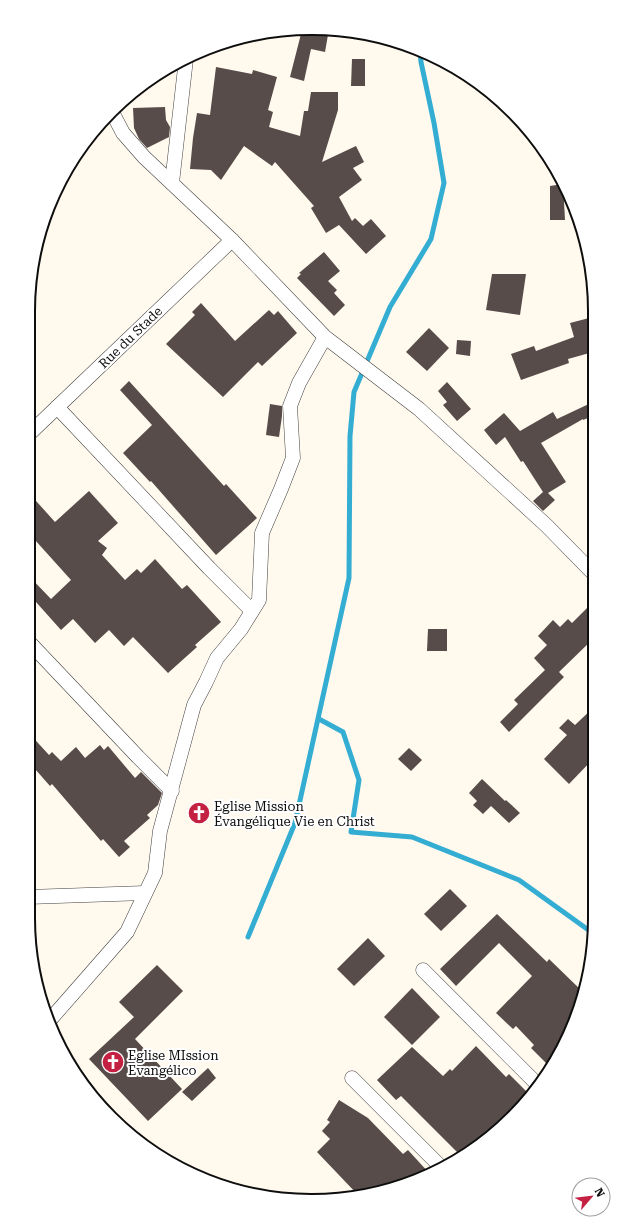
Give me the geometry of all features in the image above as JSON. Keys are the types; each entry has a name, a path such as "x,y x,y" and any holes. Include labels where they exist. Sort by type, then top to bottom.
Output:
{"street":[{"path":"172,183 185,66"},
{"path":"115,117 123,133 144,157 232,240 326,336 419,409 547,526 588,568"},
{"name":"Rue du Stade","path":"35,428 232,240"},
{"path":"53,1016 127,932 154,873 160,831 194,705 217,658 240,629 259,600 262,533 293,458 290,406 299,383 326,336"},
{"path":"57,407 209,568 252,611"},
{"path":"35,648 172,791"},
{"path":"35,897 145,893"},
{"path":"423,970 534,1081"},
{"path":"352,1078 437,1163"}],"building":[{"path":"301,36 328,36 325,52 311,49 304,81 290,77"},
{"path":"352,59 365,59 365,86 351,86"},
{"path":"216,67 252,74 253,70 277,77 268,110 273,112 269,127 300,136 304,111 308,111 311,92 338,92 338,110 322,162 356,146 364,162 353,168 362,180 339,197 352,221 355,218 363,226 371,219 386,236 366,254 339,225 326,233 311,208 314,206 275,162 272,166 244,146 221,180 211,170 190,169 197,113 210,115"},
{"path":"165,107 166,120 170,127 169,137 147,148 139,139 134,128 133,108"},
{"path":"557,185 564,199 565,220 550,220 550,186"},
{"path":"324,252 340,271 328,281 337,290 334,293 345,305 334,316 297,278 301,274 299,273"},
{"path":"492,274 526,274 520,315 486,310"},
{"path":"201,303 235,341 269,310 274,315 278,311 297,333 262,366 258,362 223,397 166,344 195,315 192,312"},
{"path":"588,318 588,353 568,359 569,363 521,380 511,354 534,346 536,351 574,337 570,323"},
{"path":"429,328 449,348 427,371 406,352"},
{"path":"457,340 471,341 470,356 456,354"},
{"path":"129,381 224,486 226,484 257,518 216,555 151,481 150,482 123,453 152,425 120,390"},
{"path":"447,382 471,409 457,421 443,405 447,402 438,391"},
{"path":"270,404 282,406 279,437 266,435"},
{"path":"588,404 588,418 583,419 541,443 566,482 548,493 555,500 543,511 533,501 543,492 523,461 521,462 505,437 496,445 484,430 504,413 520,431 553,412 557,419"},
{"path":"89,491 118,523 98,541 107,548 102,555 125,580 137,569 141,573 155,559 182,589 187,585 221,622 195,645 197,647 168,673 133,637 124,646 109,630 95,643 73,619 61,630 36,602 35,603 35,582 51,599 71,580 35,540 35,500 55,522"},
{"path":"587,608 588,609 588,644 559,672 564,677 509,732 500,722 518,704 514,700 545,670 534,658 547,645 538,636 553,620 560,627 568,619 572,623"},
{"path":"428,629 447,629 447,651 427,651"},
{"path":"588,713 588,764 569,784 544,759 567,735 559,728 568,719 575,725"},
{"path":"35,740 49,755 52,752 61,761 76,747 85,758 100,745 104,750 108,746 135,778 141,772 162,793 158,805 147,815 150,818 124,841 130,847 119,857 103,839 101,841 52,784 50,786 35,769"},
{"path":"409,748 422,760 411,771 398,759"},
{"path":"482,779 520,813 509,823 491,806 483,814 473,805 477,801 469,793"},
{"path":"450,889 467,906 441,931 424,914"},
{"path":"497,914 547,962 549,959 579,988 567,1023 546,1063 531,1048 534,1045 516,1026 513,1029 496,1013 532,976 499,943 456,986 440,969"},
{"path":"368,938 385,956 354,986 337,969"},
{"path":"157,965 183,991 135,1039 182,1089 148,1121 89,1059 134,1017 119,1002"},
{"path":"412,988 440,1017 412,1045 384,1017"},
{"path":"476,1046 506,1077 509,1074 526,1091 494,1125 480,1137 457,1152 401,1096 396,1100 377,1080 412,1047 443,1076 450,1069 452,1071"},
{"path":"208,1068 216,1078 192,1101 182,1092"},
{"path":"339,1100 368,1118 403,1154 408,1150 425,1169 383,1185 354,1191 317,1152 330,1139 322,1131 330,1122 327,1120"}],"waterway":[{"path":"248,937 295,823 349,578 350,436 354,392 390,307 431,239 444,183 421,58"},
{"path":"319,719 343,732 359,780 351,832 412,837 519,880 587,929"}],"place":[{"name":"Eglise Mission Évangélique Vie en Christ","path":"199,813"},
{"name":"Eglise MIssion Evangélico","path":"113,1062"}]}
